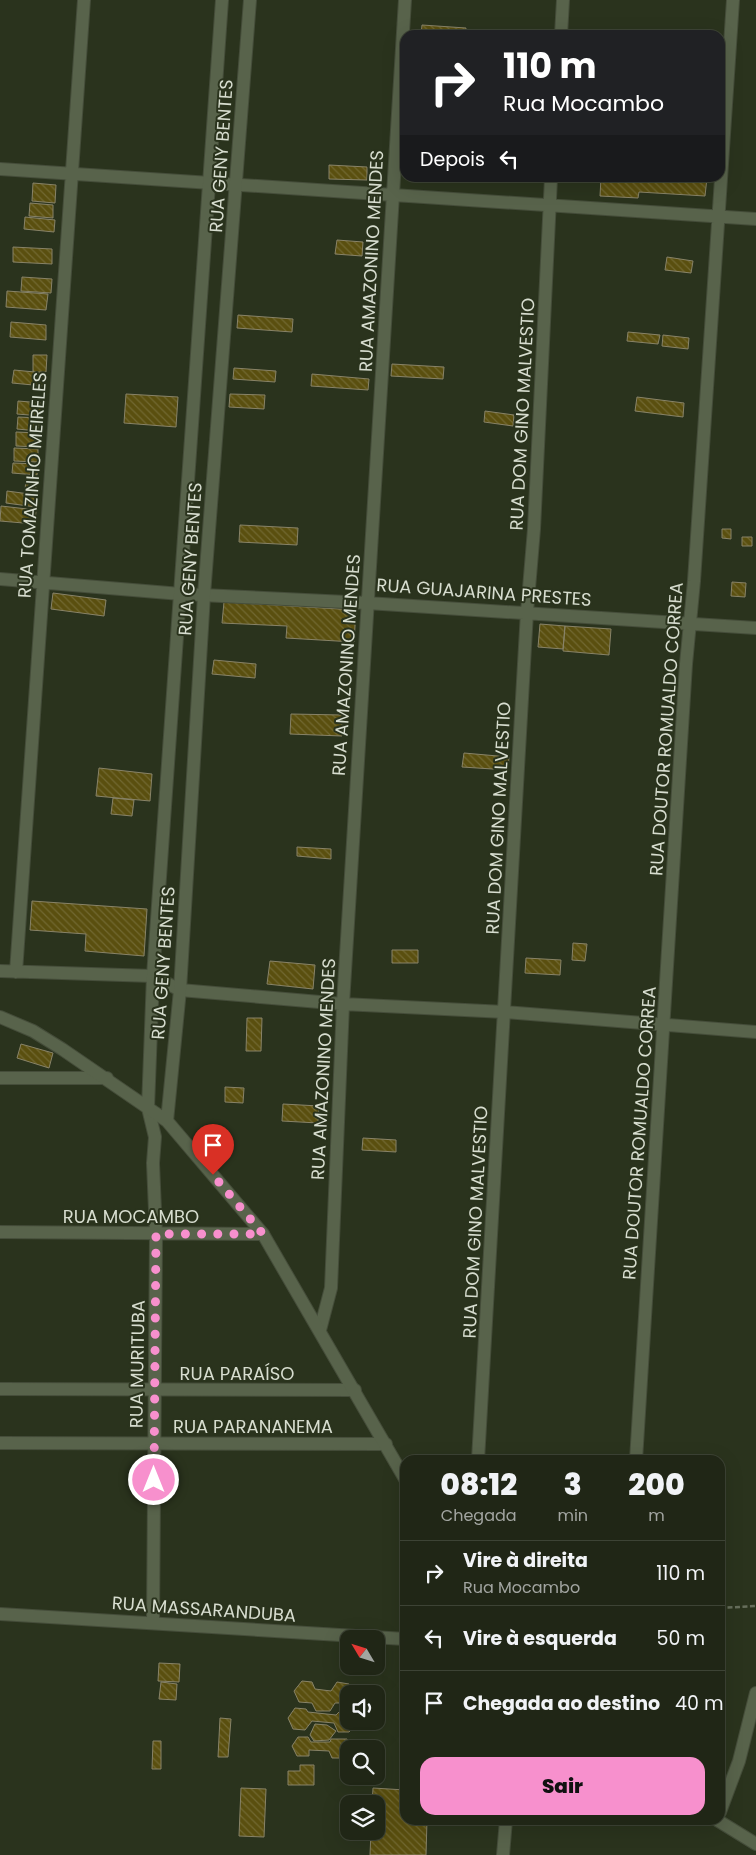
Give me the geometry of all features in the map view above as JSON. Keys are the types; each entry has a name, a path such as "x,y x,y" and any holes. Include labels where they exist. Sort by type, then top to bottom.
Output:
{"street":[{"name":"RUA TOMAZINHO MEIRELES","path":"16,972 70,175 84,0"},
{"name":"RUA GENY BENTES","path":"148,1108 153,976 222,0"},
{"name":"RUA GENY BENTES","path":"167,1121 180,990 204,595 250,0"},
{"name":"RUA AMAZONINO MENDES","path":"403,30 405,0"},
{"path":"561,30 563,0"},
{"name":"RUA DOUTOR ROMUALDO CORREA","path":"725,115 733,0"},
{"name":"RUA AMAZONINO MENDES","path":"320,1330 331,1288 343,1004 400,75"},
{"path":"0,169 756,219"},
{"name":"RUA DOM GINO MALVESTIO","path":"478,1455 527,612 534,529 551,182"},
{"name":"RUA DOUTOR ROMUALDO CORREA","path":"636,1455 663,1024 720,182"},
{"name":"RUA GUAJARINA PRESTES","path":"0,579 181,594 367,602 756,628"},
{"path":"0,971 153,976 180,990 343,1004 505,1012 756,1032"},
{"path":"0,1017 33,1031 107,1078 167,1121 263,1234 400,1470"},
{"path":"0,1078 107,1078"},
{"name":"RUA MURITUBA","path":"148,1108 155,1137 153,1163 156,1234 153,1623"},
{"path":"155,1137 167,1121"},
{"name":"RUA MOCAMBO","path":"0,1232 263,1234"},
{"name":"RUA PARAÍSO","path":"0,1389 355,1390"},
{"name":"RUA PARANANEMA","path":"0,1442 386,1444"},
{"name":"RUA MASSARANDUBA","path":"0,1614 400,1639"},
{"path":"725,1799 739,1761 756,1693"},
{"path":"503,1855 506,1825"},
{"path":"725,1825 756,1844"}],"path":[{"path":"725,1608 756,1606"}],"building":[{"path":"422,25 466,28 466,30 422,30"},
{"path":"329,165 367,167 367,180 329,179"},
{"path":"601,182 707,182 705,196 639,192 638,198 600,196"},
{"path":"33,183 56,185 55,203 32,201"},
{"path":"30,203 53,205 53,218 29,216"},
{"path":"25,217 55,220 54,232 24,229"},
{"path":"337,240 363,242 362,256 335,254"},
{"path":"13,247 52,249 52,264 13,262"},
{"path":"667,257 693,261 691,273 665,270"},
{"path":"22,277 52,279 51,293 21,291"},
{"path":"7,291 48,294 46,310 6,307"},
{"path":"238,315 293,319 292,332 237,328"},
{"path":"11,322 46,325 46,340 10,337"},
{"path":"628,332 660,335 658,344 627,341"},
{"path":"663,335 689,338 688,349 662,346"},
{"path":"33,355 47,355 46,372 33,372"},
{"path":"392,364 444,367 443,379 391,376"},
{"path":"234,368 276,371 275,382 233,379"},
{"path":"14,370 45,373 44,386 12,383"},
{"path":"312,374 369,379 368,390 311,386"},
{"path":"126,394 178,397 176,427 124,423"},
{"path":"230,394 265,395 264,409 229,407"},
{"path":"637,397 684,403 683,417 635,411"},
{"path":"18,401 42,403 41,416 17,414"},
{"path":"485,411 514,415 513,426 484,422"},
{"path":"18,417 40,418 38,431 17,429"},
{"path":"16,432 39,433 38,447 16,446"},
{"path":"14,448 38,449 38,462 14,461"},
{"path":"13,463 38,464 37,475 12,473"},
{"path":"26,476 37,478 35,493 25,492"},
{"path":"7,491 37,495 36,507 6,503"},
{"path":"1,506 36,510 35,524 0,521"},
{"path":"240,525 298,528 297,545 239,542"},
{"path":"722,529 731,529 731,539 722,538"},
{"path":"742,537 752,537 752,546 742,546"},
{"path":"732,582 746,583 745,597 731,596"},
{"path":"53,593 106,600 104,616 51,609"},
{"path":"224,602 356,610 354,642 286,638 287,626 222,623"},
{"path":"540,624 565,626 563,649 538,647"},
{"path":"565,626 611,629 609,655 563,651"},
{"path":"214,660 256,664 255,678 212,674"},
{"path":"291,714 342,715 342,736 290,734"},
{"path":"464,753 509,757 508,770 462,767"},
{"path":"99,768 152,774 150,801 96,796"},
{"path":"113,798 134,800 132,816 111,814"},
{"path":"297,847 331,849 331,859 297,856"},
{"path":"32,901 147,909 144,956 85,951 86,934 30,930"},
{"path":"573,943 587,944 585,961 572,960"},
{"path":"392,950 418,950 418,963 392,963"},
{"path":"526,958 561,960 560,975 525,973"},
{"path":"270,961 315,965 313,989 267,984"},
{"path":"247,1018 262,1018 261,1051 246,1051"},
{"path":"21,1044 53,1053 49,1068 17,1058"},
{"path":"225,1087 244,1088 243,1103 225,1102"},
{"path":"283,1104 319,1106 318,1123 282,1121"},
{"path":"363,1138 396,1140 396,1152 362,1150"},
{"path":"159,1663 180,1664 179,1682 158,1681"},
{"path":"302,1681 312,1682 315,1689 331,1691 337,1682 350,1685 340,1685 340,1703 335,1703 330,1711 316,1711 312,1703 299,1702 294,1691"},
{"path":"161,1682 177,1684 176,1700 159,1699"},
{"path":"295,1708 306,1709 308,1712 336,1715 340,1711 340,1730 351,1730 349,1732 338,1732 334,1723 312,1721 305,1730 293,1729 288,1718"},
{"path":"220,1718 231,1719 228,1757 218,1757"},
{"path":"315,1724 327,1725 336,1731 329,1740 314,1741 310,1735"},
{"path":"298,1737 308,1737 311,1742 330,1742 331,1739 347,1740 340,1740 340,1758 332,1758 329,1751 309,1750 309,1756 297,1756 292,1746"},
{"path":"153,1741 161,1741 161,1769 152,1769"},
{"path":"300,1765 314,1765 314,1785 288,1785 288,1771 300,1771"},
{"path":"241,1788 266,1789 264,1837 239,1836"},
{"path":"373,1788 400,1790 400,1825 427,1825 426,1855 370,1855 371,1840 385,1840 385,1795 373,1795"}],"route":[{"path":"154,1480 156,1234 263,1234 213,1175"}]}
